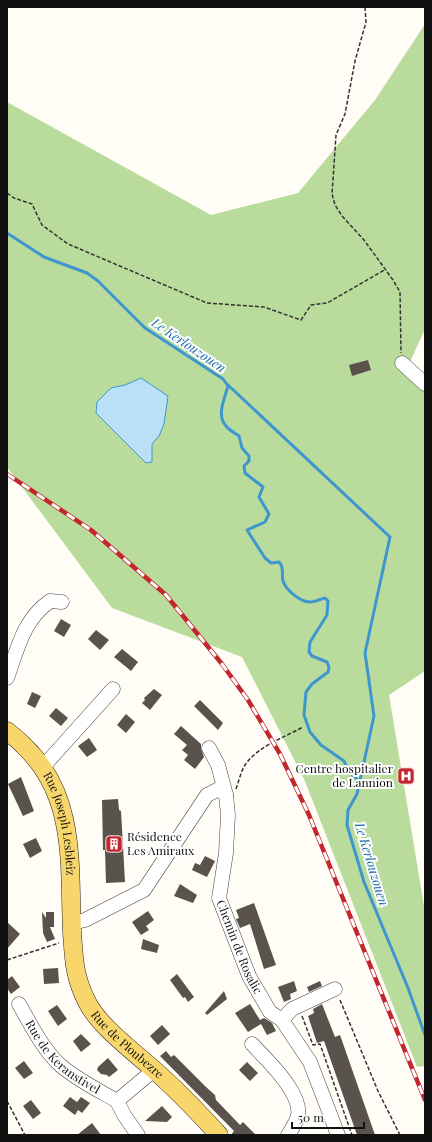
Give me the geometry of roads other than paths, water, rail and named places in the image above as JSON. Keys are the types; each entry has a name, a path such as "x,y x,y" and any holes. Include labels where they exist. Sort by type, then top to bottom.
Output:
{"main road":[{"name":"Rue Joseph Lesbleiz","path":"7,731 25,747 42,768 60,802 66,821 69,840 72,932"},
{"name":"Rue de Ploubezre","path":"72,932 73,960 78,983 88,1004 117,1038 154,1070 219,1135"}],"street":[{"path":"402,362 425,384"},
{"path":"7,678 28,622 38,609 50,600 62,602"},
{"path":"42,768 113,689"},
{"name":"Chemin de Rosalic","path":"209,748 218,765 226,795 228,815 226,845 219,898 249,976 270,1012 282,1020 310,1062 338,1135"},
{"path":"72,932 86,920 144,890 207,795 219,789 226,795"},
{"path":"282,1020 292,1009 335,989"},
{"name":"Rue de Keranstivel","path":"19,1004 38,1039 60,1065 92,1087 117,1101"},
{"path":"252,1044 284,1080 298,1104 298,1118 288,1135"},
{"path":"138,1135 124,1115 117,1101 154,1070"}],"water":[{"path":"141,378 168,396 164,424 159,436 152,444 152,462 146,463 96,413 97,402 111,388 125,385"}],"waterway":[{"name":"Le Kerlouzouen","path":"7,233 44,257 87,273 98,281 145,328 223,379 228,386 221,412 223,422 229,429 239,436 242,448 249,456 249,461 244,466 245,473 263,487 259,497 269,514 265,522 247,530 265,558 271,563 279,562 281,564 283,581 294,595 306,601 312,602 325,598 328,601 327,615 310,642 309,652 312,656 327,662 329,667 328,672 312,684 306,692 304,715 310,732 321,745 344,761 349,772 359,781"},
{"path":"228,385 390,537 365,653 374,716 357,794 348,810 347,825 364,882 408,988 425,1035"}],"railway":[{"path":"7,474 91,530 166,595 222,664 248,700 280,754 309,815 425,1100"}],"place":[{"name":"Centre hospitalier de Lannion","path":"406,776"},
{"name":"Résidence Les Amiraux","path":"114,844"}]}
